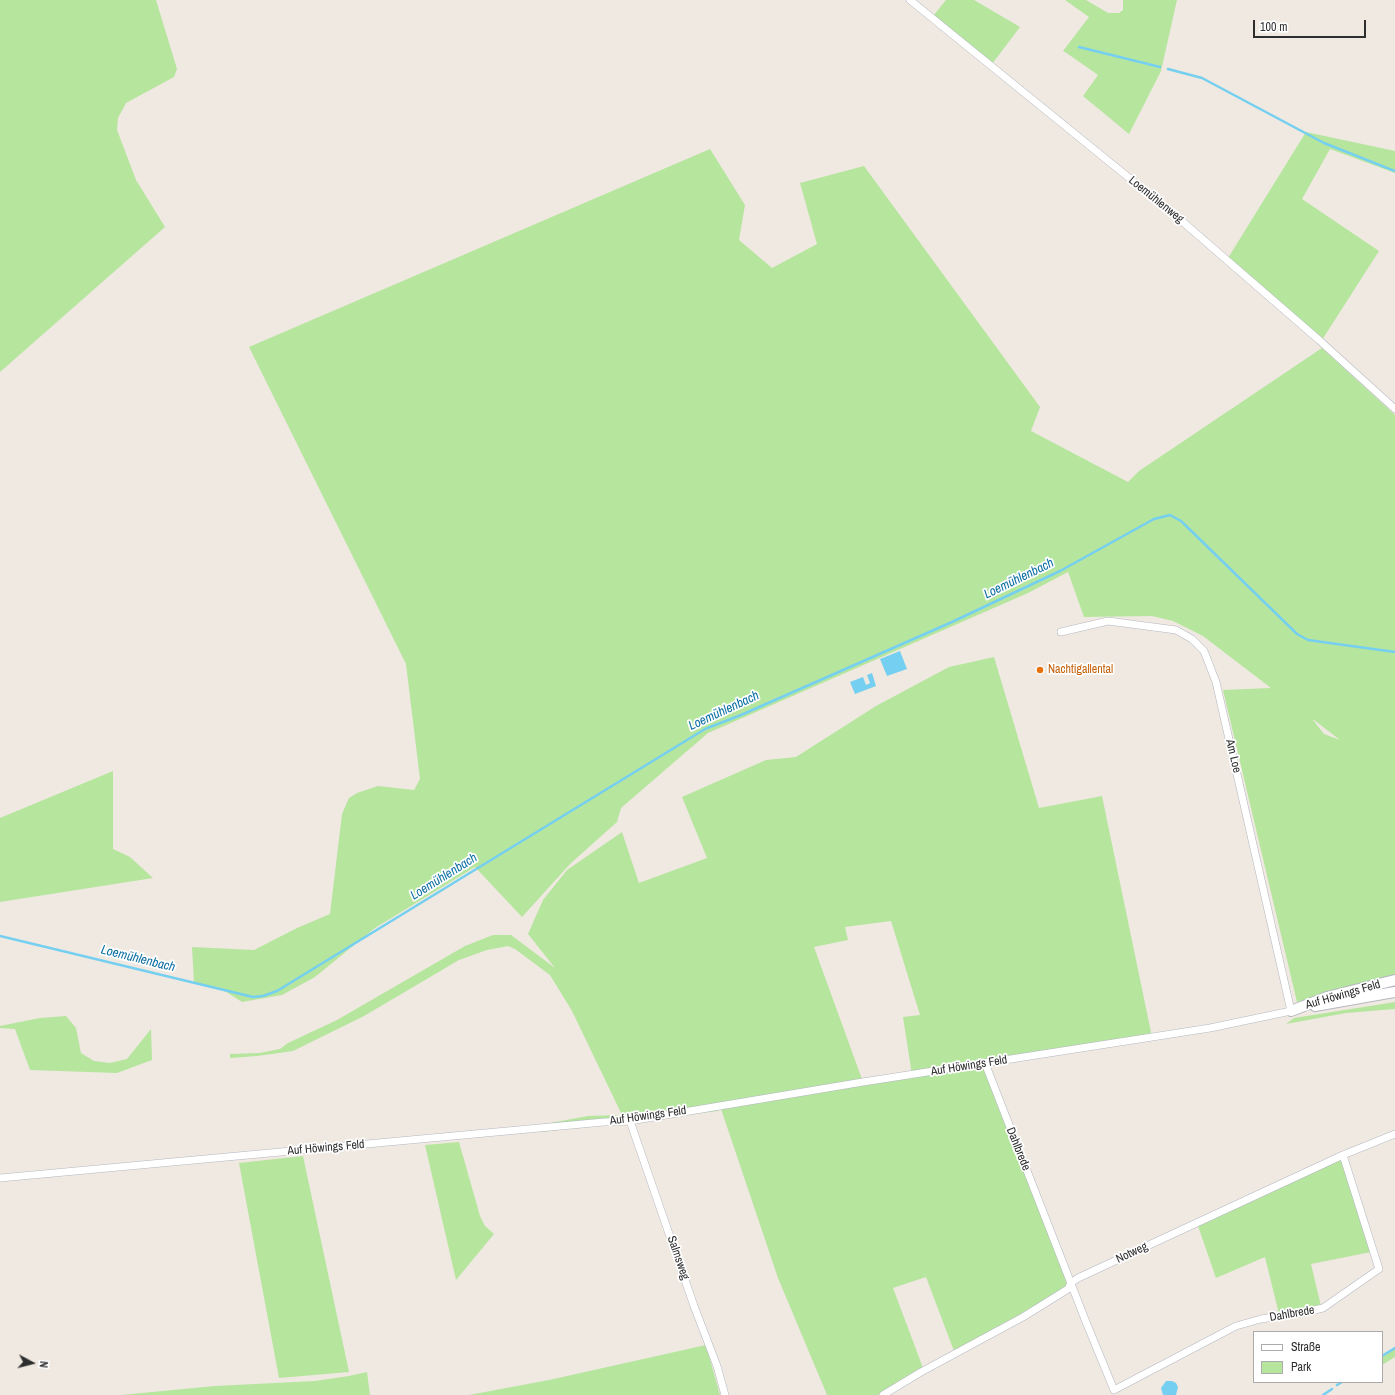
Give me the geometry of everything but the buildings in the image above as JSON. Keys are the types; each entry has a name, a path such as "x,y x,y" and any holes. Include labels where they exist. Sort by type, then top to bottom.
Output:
{"main road":[{"name":"Auf Höwings Feld","path":"1291,1011 1327,997 1395,980"},
{"name":"Auf Höwings Feld","path":"1291,1011 1395,992"}],"street":[{"name":"Loemühlenweg","path":"910,0 1176,216 1319,340 1395,409"},
{"name":"Am Loe","path":"1061,632 1108,621 1116,622 1176,630 1192,639 1204,651 1216,682 1291,1011"},
{"name":"Auf Höwings Feld","path":"0,1178 604,1122 630,1121 863,1082 1210,1028 1291,1011"},
{"name":"Dahlbrede","path":"984,1063 1113,1392 1236,1326 1261,1319 1323,1308 1379,1269 1343,1156"},
{"name":"Salmsweg","path":"630,1121 694,1306 717,1366 725,1395"},
{"name":"Notweg","path":"883,1395 921,1372 1023,1317 1068,1288 1071,1283 1078,1278 1343,1156 1395,1134"}],"green space":[{"path":"0,0 156,0 177,69 174,77 126,103 118,118 117,130 136,180 165,227 0,372"},
{"path":"946,0 974,0 1020,27 992,64 933,16"},
{"path":"1065,0 1086,0 1108,13 1119,13 1123,10 1123,0 1177,0 1161,71 1129,134 1083,96 1098,75 1063,51 1089,17"},
{"path":"1306,132 1395,151 1395,173 1330,149 1302,199 1379,251 1322,340 1228,258"},
{"path":"710,149 745,205 739,240 772,268 817,244 800,183 864,166 1040,407 1031,431 1128,482 1139,471 1322,348 1395,415 1395,976 1297,1002 1223,690 1271,688 1203,636 1173,621 1152,616 1084,617 1068,572 1028,593 708,733 621,808 617,822 570,864 522,917 475,867 375,928 315,977 282,995 242,1002 220,988 194,983 192,947 254,950 297,928 330,914 342,814 349,798 357,793 378,786 414,790 420,779 406,664 249,347","holes":["1314,720 1340,740 1324,734"]},
{"path":"994,657 1039,808 1102,796 1152,1037 985,1064 1070,1283 1067,1288 954,1351 926,1277 893,1288 923,1368 891,1386 879,1395 827,1395 778,1278 720,1106 718,1111 541,1132 539,1125 588,1116 622,1115 572,1011 550,975 515,949 508,946 487,950 459,960 364,1016 293,1051 230,1058 230,1054 259,1053 280,1049 288,1043 337,1020 465,946 493,935 511,935 555,968 528,934 543,900 567,870 622,832 639,883 707,858 682,797 766,760 796,757 876,706 949,667","holes":["891,921 920,1015 903,1017 912,1075 863,1082 814,947 848,940 845,927"]},
{"path":"113,771 113,849 130,857 153,878 0,902 0,818"},
{"path":"1395,1002 1395,1009 1346,1013 1286,1024 1294,1018"},
{"path":"66,1016 76,1028 81,1053 94,1061 110,1063 127,1059 151,1029 152,1060 117,1073 30,1070 15,1029 0,1028 0,1026 40,1018"},
{"path":"459,1142 480,1216 485,1226 494,1234 456,1280 425,1145"},
{"path":"303,1156 349,1372 279,1378 239,1163"},
{"path":"1339,1160 1343,1162 1371,1252 1311,1264 1321,1306 1279,1314 1265,1257 1216,1278 1198,1226"},
{"path":"706,1345 720,1395 469,1395 549,1380"},
{"path":"1395,1349 1395,1357 1383,1364 1383,1356"},
{"path":"367,1372 370,1395 121,1395 215,1386 315,1381"}],"water":[{"path":"900,651 907,669 887,676 880,659"},
{"path":"872,673 876,686 855,694 850,682 863,677 866,685 870,683 867,675"},
{"path":"1166,1381 1176,1383 1178,1387 1176,1395 1163,1395 1161,1388"}],"waterway":[{"path":"1079,47 1160,67"},
{"path":"1168,69 1202,78 1324,143 1395,171"},
{"name":"Loemühlenbach","path":"0,936 253,997 263,996 277,991 705,729 741,715 952,622 1060,571 1154,519 1170,515 1181,521 1297,634 1308,640 1395,652"},
{"path":"1383,1355 1395,1348"},
{"path":"1323,1395 1332,1389"}],"place":[{"name":"Nachtigallental","path":"1040,670"}]}
